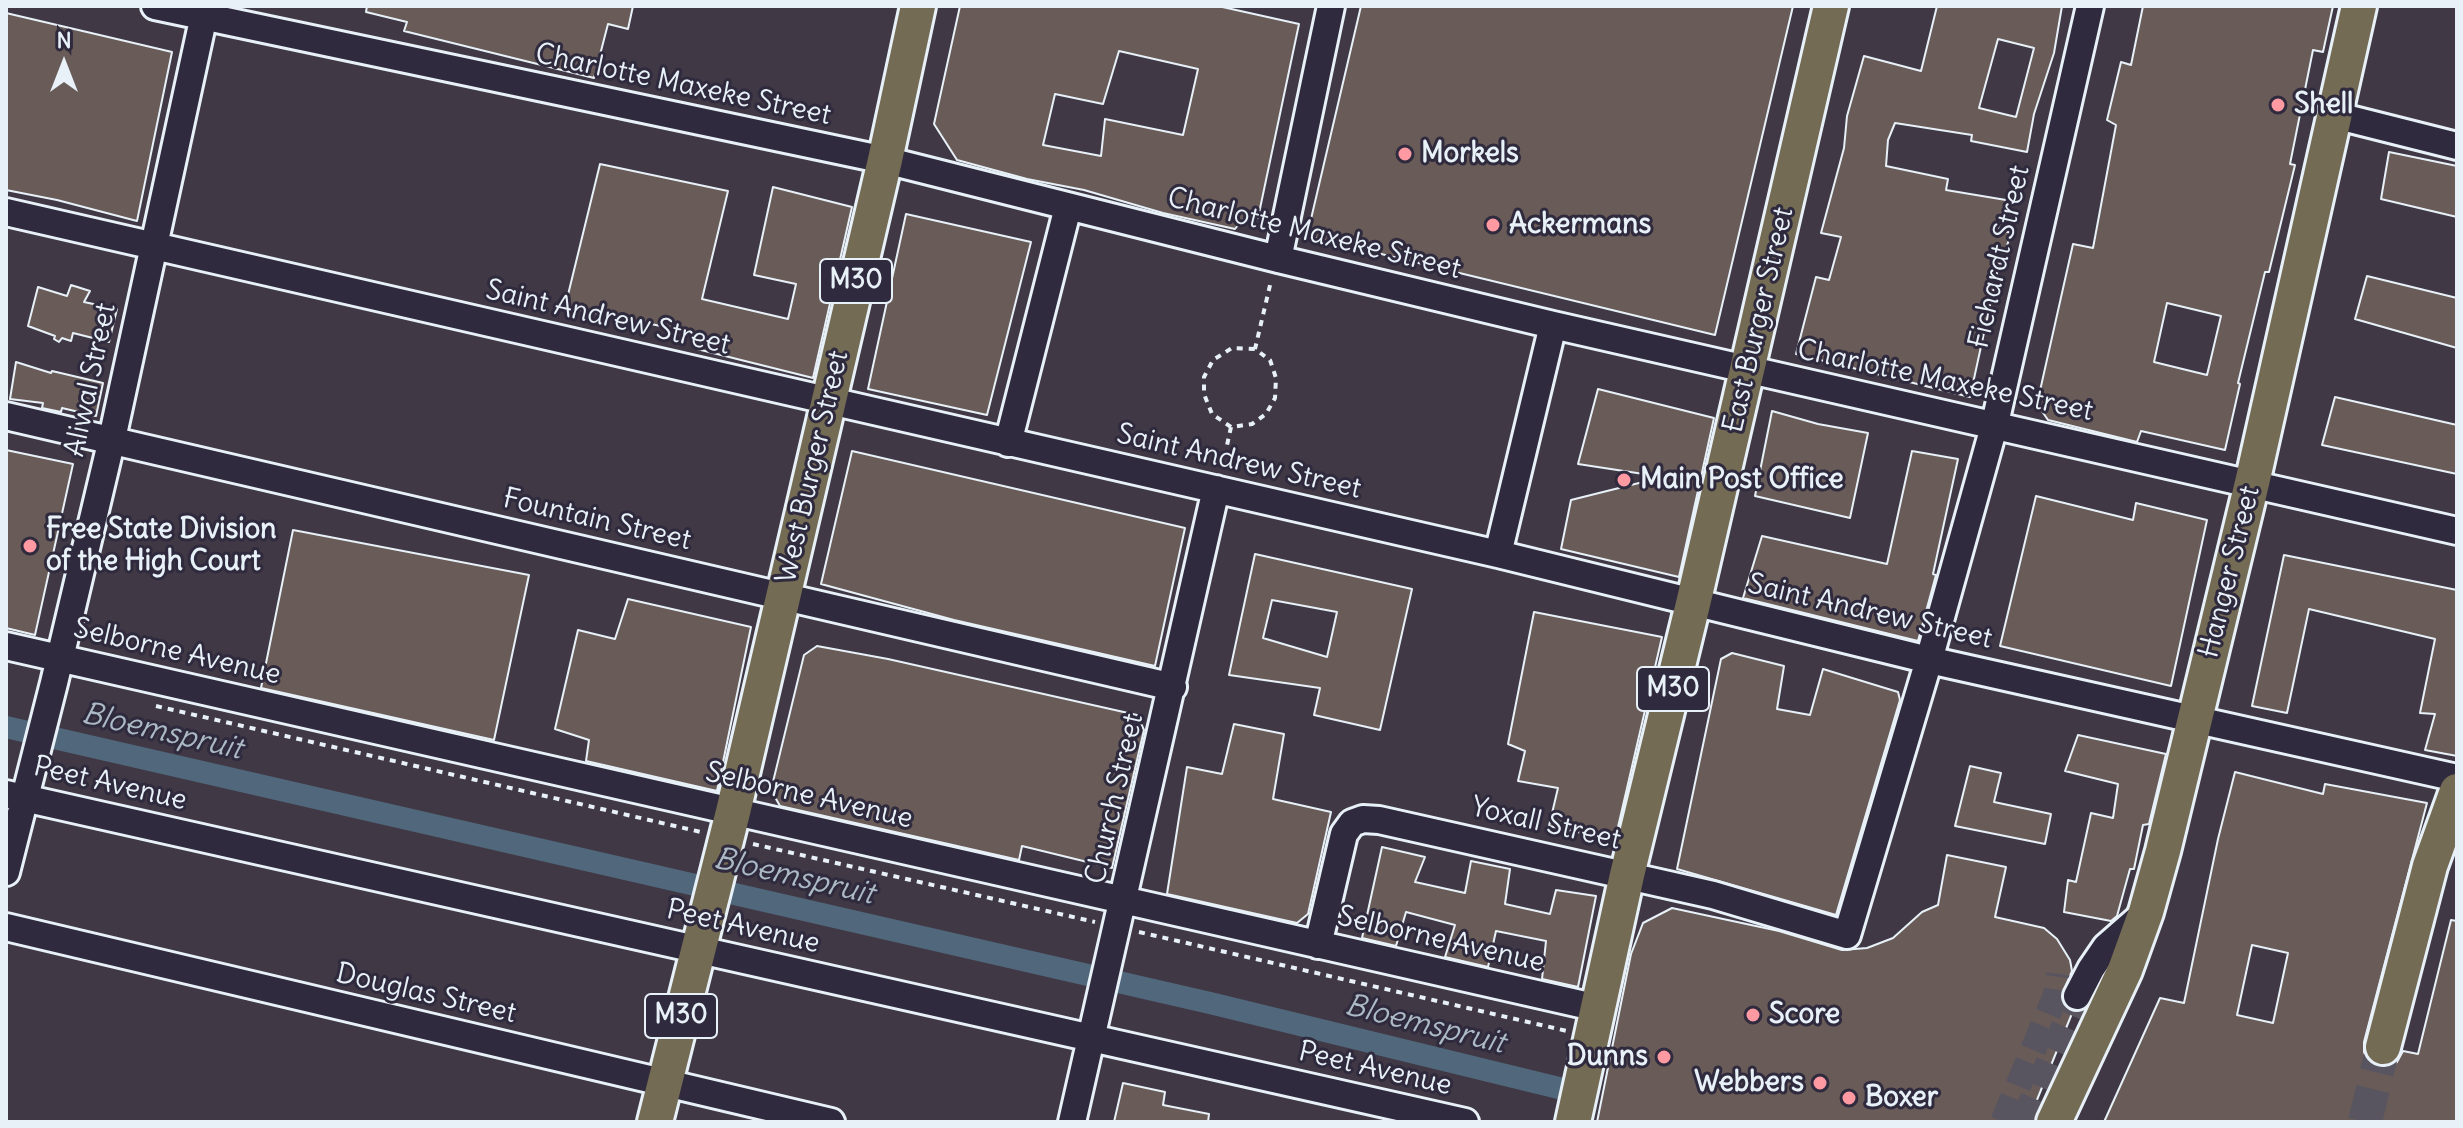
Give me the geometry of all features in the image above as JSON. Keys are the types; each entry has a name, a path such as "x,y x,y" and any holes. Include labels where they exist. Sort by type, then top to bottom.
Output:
{"main road":[{"name":"West Burger Street","path":"700,938 784,597 918,6"},
{"name":"East Burger Street","path":"1595,1022 1831,6"},
{"name":"Hanger Street","path":"2054,1122 2125,970 2146,912 2252,483 2359,6"},
{"path":"2383,1047 2430,866 2457,791"},
{"name":"M30","path":"655,1122 700,938"},
{"name":"M30","path":"1573,1122 1595,1022"}],"street":[{"name":"Charlotte Maxeke Street","path":"155,6 205,11 885,160 1553,325 1995,423 2457,531"},
{"path":"1278,259 1331,6"},
{"name":"Fichardt Street","path":"1847,935 1929,660 1995,423 2090,6"},
{"name":"Aliwal Street","path":"6,872 16,796 32,767 57,671 112,439 205,11"},
{"path":"2334,115 2457,146"},
{"path":"1008,443 1068,207"},
{"name":"Saint Andrew Street","path":"6,212 1498,554 1929,660 2457,778"},
{"path":"1498,554 1553,325"},
{"name":"Fountain Street","path":"6,416 1173,687"},
{"name":"Church Street","path":"1072,1122 1216,489"},
{"name":"Selborne Avenue","path":"6,646 57,671 729,824 1124,901 1318,945 1595,1022"},
{"name":"Peet Avenue","path":"16,796 700,938 1094,1028 1465,1122"},
{"name":"Yoxall Street","path":"1318,945 1344,834 1352,823 1363,819 1627,875 1742,903 1847,935"},
{"path":"2077,996 2106,947 2146,912"},
{"name":"Douglas Street","path":"6,927 831,1122"}],"path":[{"path":"1255,349 1278,259"},
{"path":"1232,348 1255,349 1270,360 1276,378 1275,398 1266,414 1252,424 1231,427 1212,414 1204,394 1204,377 1213,360 1232,348"},
{"path":"1216,489 1231,427"},
{"path":"146,704 729,824 1118,927 1595,1022"}],"building":[{"path":"367,6 633,6 628,29 608,24 594,78 404,31 407,22 366,12"},
{"path":"960,6 1218,6 1299,24 1258,218 1243,219 1235,229 957,160 934,124","holes":["1119,51 1198,69 1183,135 1105,119 1101,156 1043,145 1055,94 1103,104"]},
{"path":"1361,6 1793,6 1715,335 1307,236"},
{"path":"1937,6 2062,6 2054,53 2034,114 2027,152 1971,141 1972,135 1895,123 1888,140 1886,166 1948,179 1946,190 2006,200 1998,229 2011,233 1999,264 1970,397 1796,354 1816,277 1829,280 1841,237 1821,233 1864,56 1921,71","holes":["1998,39 2034,48 2016,117 1979,108"]},
{"path":"2143,6 2333,6 2323,52 2313,50 2290,164 2295,165 2269,272 2265,272 2225,450 2141,431 2137,442 2048,420 2037,404 2073,244 2093,248 2116,125 2107,120 2121,62 2131,65","holes":["2167,303 2221,316 2207,375 2154,362"]},
{"path":"6,13 172,52 137,221 6,190"},
{"path":"2389,152 2457,166 2457,217 2381,199"},
{"path":"600,164 728,191 702,299 788,319 796,284 754,275 773,187 852,207 813,378 697,349 701,334 565,307"},
{"path":"906,214 1031,242 987,415 868,389"},
{"path":"2367,276 2457,298 2457,348 2355,319"},
{"path":"71,285 90,291 84,302 117,309 109,342 73,333 71,341 62,338 59,342 54,339 55,336 28,326 38,287 67,296"},
{"path":"16,362 51,373 103,383 96,416 62,408 61,412 42,408 43,403 10,399"},
{"path":"1598,389 1714,418 1679,577 1561,549 1571,500 1663,477 1578,464"},
{"path":"2335,397 2457,425 2457,474 2322,445"},
{"path":"1772,411 1868,433 1850,518 1755,496"},
{"name":"Free State Division of the High Court","path":"6,450 73,464 35,635 6,628"},
{"path":"852,451 1185,528 1155,666 954,620 821,584"},
{"path":"1912,451 1958,459 1933,574 1936,575 1918,641 1743,598 1762,536 1887,564"},
{"path":"2036,496 2133,520 2136,503 2207,520 2171,686 2000,646"},
{"path":"293,530 529,575 494,740 261,688"},
{"path":"1255,554 1412,589 1380,730 1314,715 1320,688 1229,675","holes":["1272,600 1337,612 1327,657 1263,638"]},
{"path":"2284,555 2457,590 2457,756 2425,750 2435,714 2420,713 2435,639 2309,609 2287,713 2252,706"},
{"path":"628,599 751,627 717,791 586,761 589,740 555,729 578,630 615,639"},
{"path":"1534,612 1662,637 1615,840 1549,826 1558,788 1518,781 1525,751 1508,744"},
{"path":"817,646 1137,715 1144,730 1112,868 1022,846 1019,860 780,806 771,790 804,655"},
{"path":"1732,653 1784,666 1777,709 1810,715 1823,669 1898,692 1900,700 1836,915 1677,869 1721,659"},
{"path":"1234,724 1284,734 1273,799 1331,812 1308,914 1297,923 1167,894 1187,767 1222,774"},
{"path":"2078,735 2166,754 2149,824 2143,825 2134,869 2130,869 2117,916 2111,921 2064,912 2068,880 2076,882 2091,813 2113,818 2118,784 2065,771"},
{"path":"1970,766 2001,773 1994,802 2051,814 2045,844 1955,826"},
{"path":"2235,772 2323,794 2325,784 2427,803 2364,1042 2364,1052 2368,1061 2379,1066 2397,1062 2403,1051 2418,1054 2451,920 2457,921 2457,1122 2104,1122 2160,998 2184,1003","holes":["2252,945 2288,953 2273,1023 2237,1015"]},
{"path":"1382,847 1425,857 1415,882 1465,893 1471,861 1510,869 1505,904 1550,914 1556,890 1596,896 1578,987 1542,979 1546,941 1496,931 1488,967 1445,957 1455,925 1406,912 1396,946 1362,938"},
{"path":"1947,855 2006,867 1995,917 2044,928 2057,939 2070,960 2072,971 2061,998 2064,1005 2073,1011 2028,1122 1597,1122 1631,954 1643,923 1672,908 1779,931 1842,950 1867,948 1893,938 1922,912 1938,905"},
{"path":"1123,1083 1165,1092 1163,1105 1209,1114 1208,1122 1114,1122"}],"waterway":[{"name":"Bloemspruit","path":"6,727 1210,1003 1567,1090"}],"tunnel":[{"path":"2003,1122 2056,995 2059,974"},
{"path":"2023,1122 2077,996"},
{"path":"2365,1122 2383,1047"}],"place":[{"name":"Shell","path":"2278,105"},
{"name":"Morkels","path":"1405,154"},
{"name":"Ackermans","path":"1493,225"},
{"name":"Main Post Office","path":"1624,480"},
{"name":"Free State Division of the High Court","path":"30,546"},
{"name":"Score","path":"1753,1015"},
{"name":"Dunns","path":"1664,1057"},
{"name":"Webbers","path":"1820,1083"},
{"name":"Boxer","path":"1849,1098"}]}
